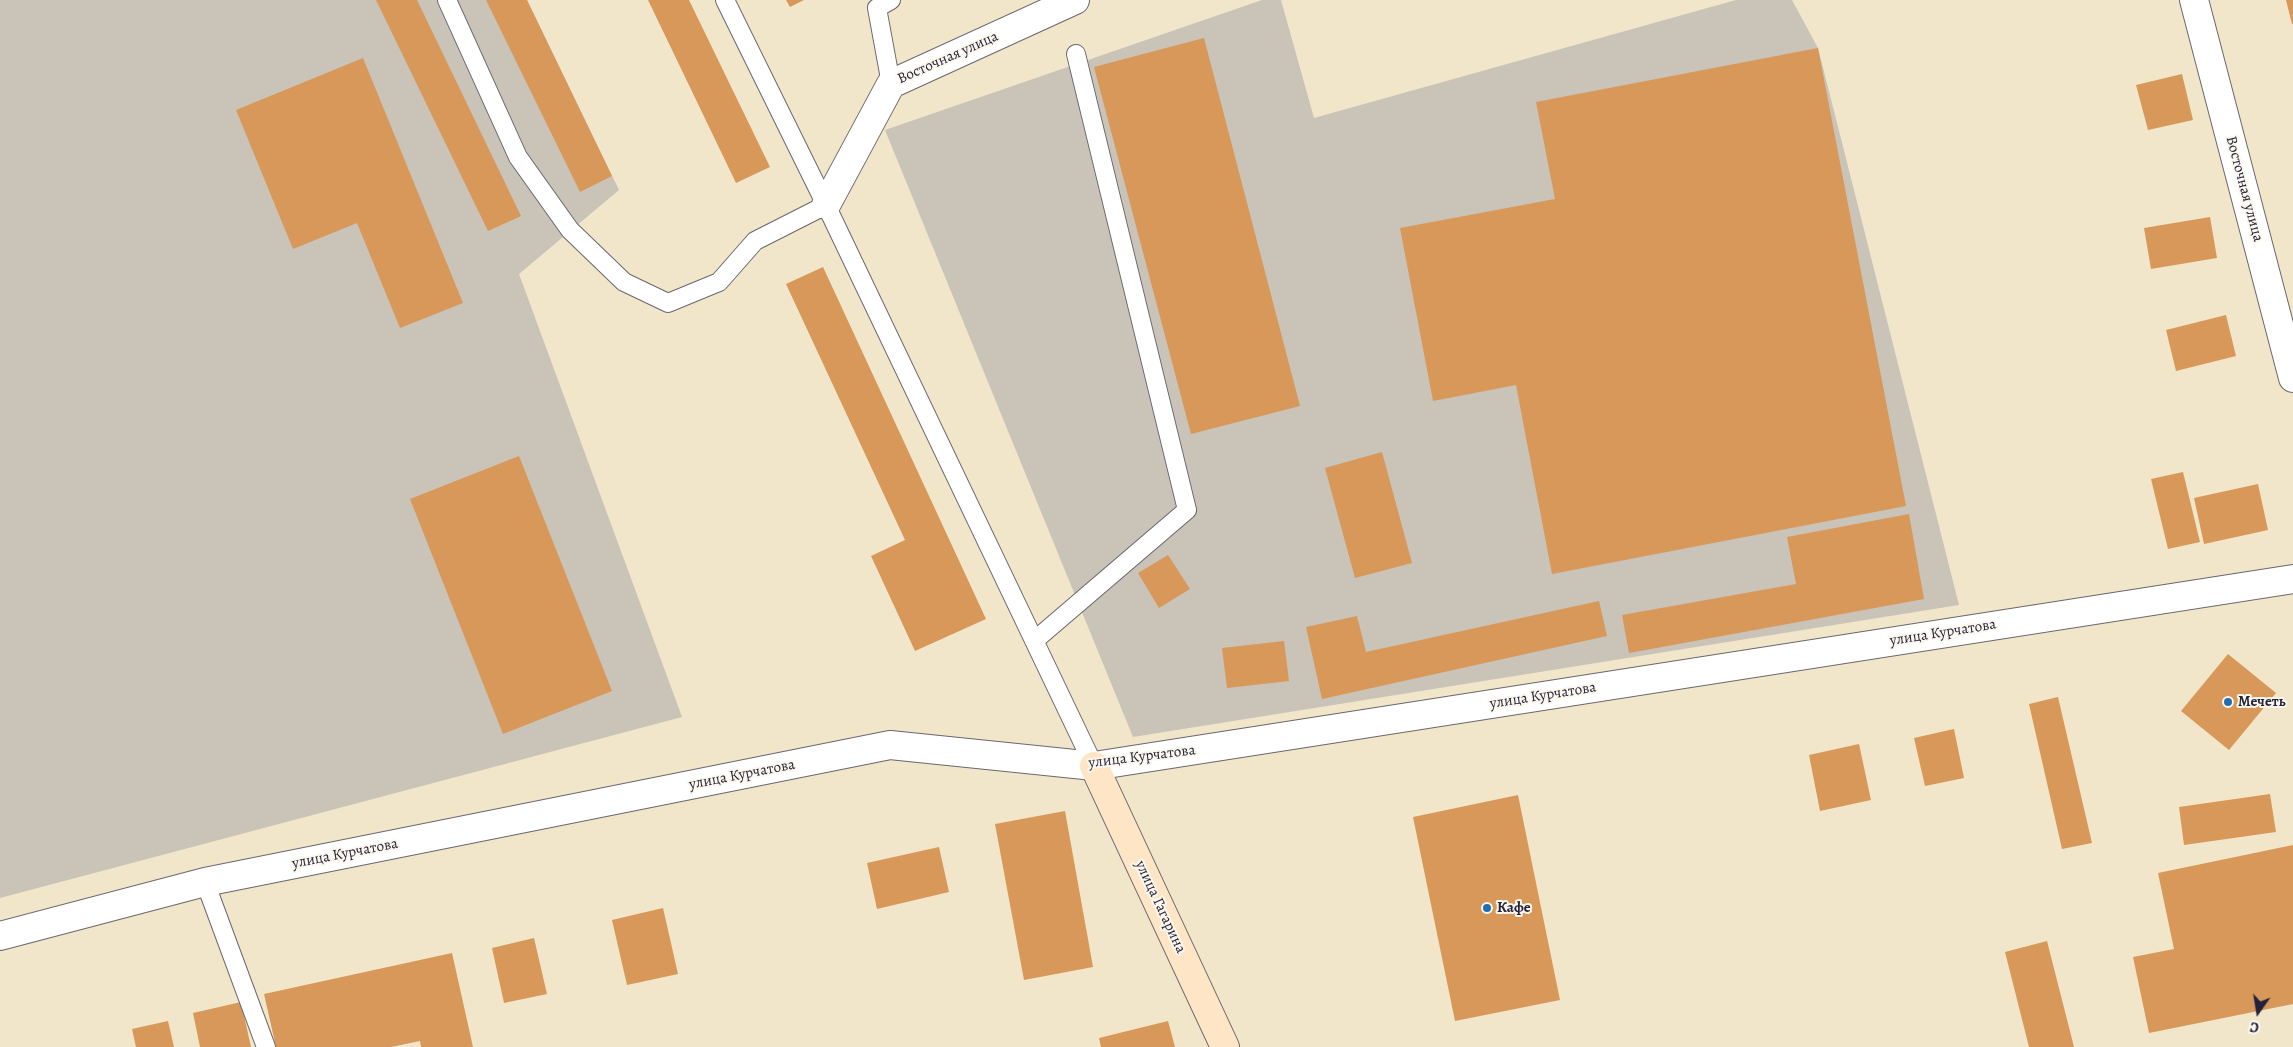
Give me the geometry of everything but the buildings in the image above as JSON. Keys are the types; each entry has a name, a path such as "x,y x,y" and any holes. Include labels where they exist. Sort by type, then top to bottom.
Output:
{"street":[{"name":"Восточная улица","path":"826,205 891,84 1075,0"},
{"name":"Восточная улица","path":"2194,0 2293,378"},
{"name":"улица Курчатова","path":"0,936 204,882 890,746 1094,766 2293,579"},
{"name":"улица Гагарина","path":"1094,766 1226,1047"}],"lane":[{"path":"447,0 518,157 570,230 624,282 668,303 719,282 755,241 826,205"},
{"path":"724,0 826,205 1094,766"},
{"path":"891,0 877,8 891,84"},
{"path":"1034,641 1186,510 1076,54"},
{"path":"204,882 266,1047"}],"shaded area":[{"path":"0,0 527,0 619,190 519,274 682,717 0,898"},
{"path":"1262,0 1281,0 1314,118 1736,0 1792,0 1818,48 1959,605 1133,737 885,130"}],"place":[{"name":"Мечеть","path":"2228,702"},
{"name":"Кафе","path":"1487,908"}]}
